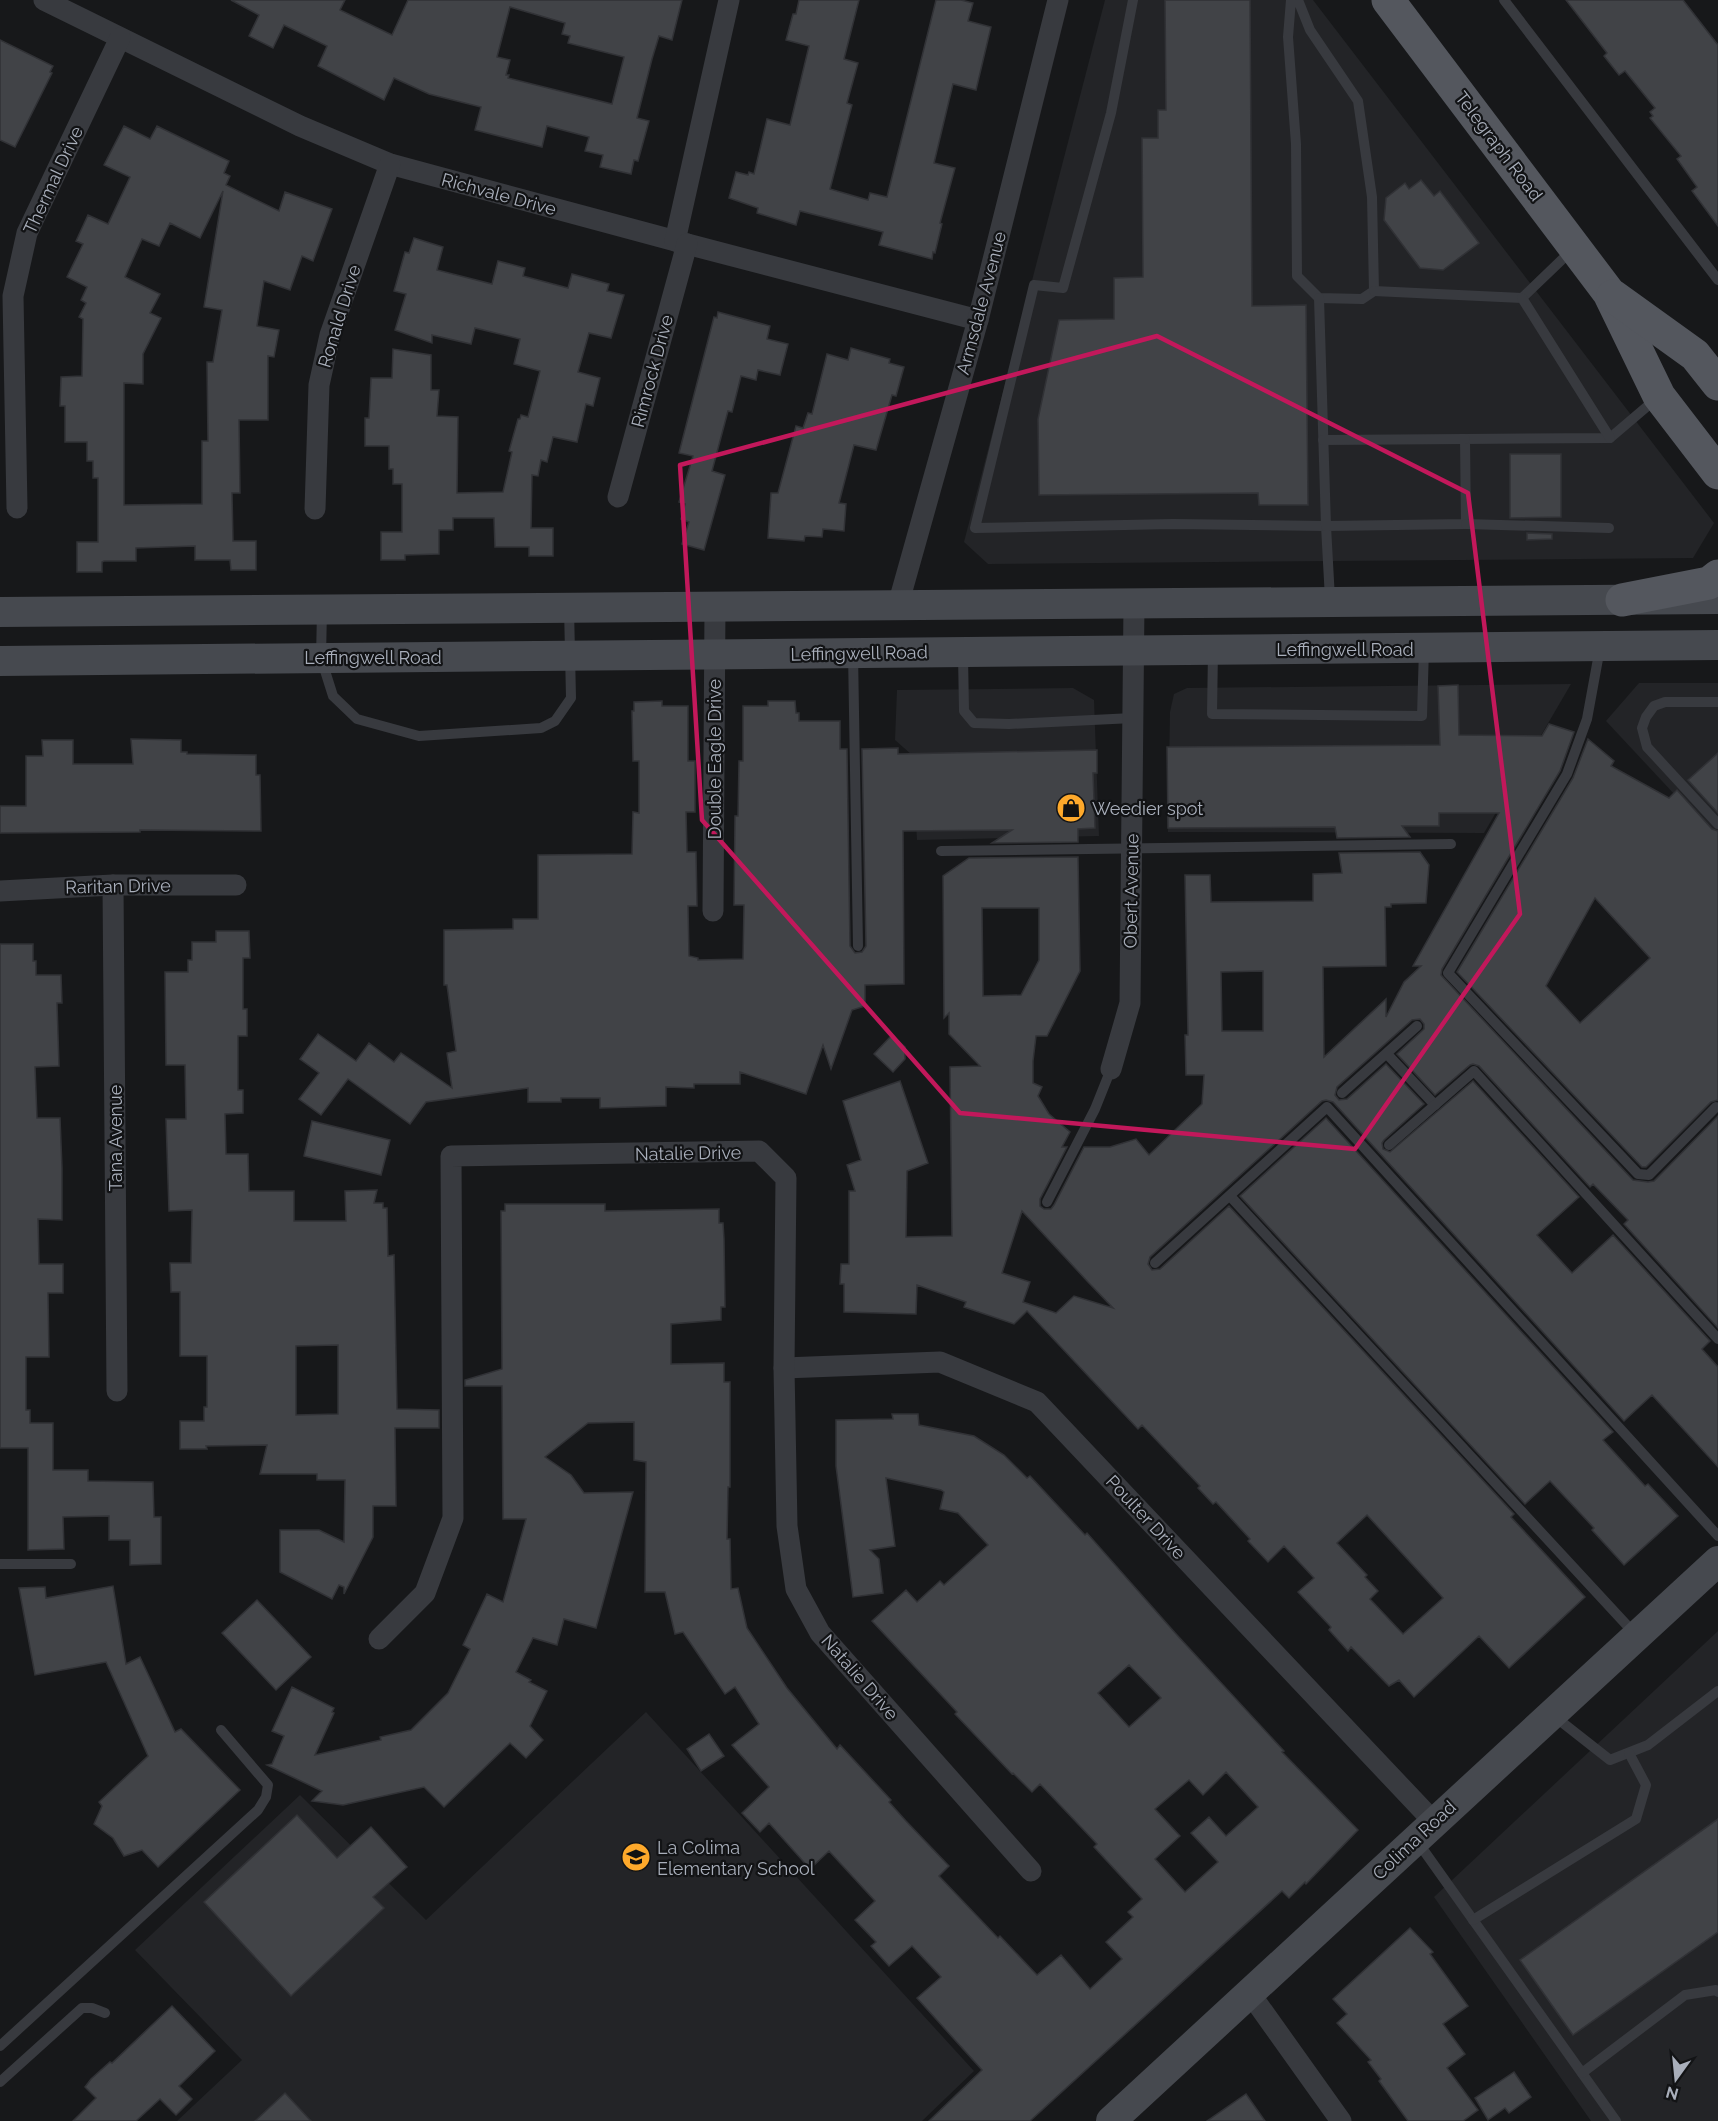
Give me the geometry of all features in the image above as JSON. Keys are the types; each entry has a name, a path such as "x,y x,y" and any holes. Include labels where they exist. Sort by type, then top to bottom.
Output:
{"main road":[{"name":"Telegraph Road","path":"1388,0 1609,293 1659,396 1718,473"},
{"name":"Telegraph Road","path":"1609,293 1695,355 1718,384"},
{"path":"1680,424 1718,490"},
{"path":"1622,600 1709,583 1718,576"},
{"path":"0,612 1718,599"},
{"name":"Leffingwell Road","path":"0,661 1718,645"},
{"name":"Colima Road","path":"1111,2121 1718,1561"}],"street":[{"name":"Richvale Drive","path":"44,0 300,126 390,164 978,320"},
{"name":"Rimrock Drive","path":"618,497 681,243 729,0"},
{"name":"Armsdale Avenue","path":"898,605 978,320 1058,0"},
{"name":"Thermal Drive","path":"17,508 14,296 27,233 120,38"},
{"name":"Ronald Drive","path":"315,509 319,385 330,334 390,164"},
{"name":"Obert Avenue","path":"1111,1069 1130,1003 1134,603"},
{"name":"Double Eagle Drive","path":"713,911 715,606"},
{"name":"Raritan Drive","path":"0,891 113,885 236,885"},
{"name":"Tana Avenue","path":"113,885 117,1391"},
{"name":"Natalie Drive","path":"379,1639 425,1593 453,1518 451,1156 759,1152 786,1178 784,1368 787,1526 796,1589 820,1633 1031,1871"},
{"name":"Poulter Drive","path":"784,1368 940,1362 1037,1402 1424,1830"},
{"path":"1249,1992 1341,2121"}],"lane":[{"path":"1132,0 1111,113 1063,288 1034,285 975,528 1173,524 1326,526 1466,524 1609,528"},
{"path":"1291,0 1288,37 1296,144 1297,276 1319,298 1330,602"},
{"path":"1298,0 1310,30 1358,101 1372,197 1374,291"},
{"path":"1504,0 1718,280"},
{"path":"1319,298 1362,298 1374,291 1522,298 1575,247"},
{"path":"1522,298 1610,438"},
{"path":"1323,440 1610,438 1659,396"},
{"path":"1465,439 1466,524"},
{"path":"322,610 321,658 333,696 357,719 419,736 541,728 555,721 571,698 569,608"},
{"path":"1601,646 1587,719 1567,774 1448,973 1638,1174 1649,1175 1716,1107"},
{"path":"1213,650 1212,714 1422,716 1424,648"},
{"path":"963,652 964,711 974,723 1009,724 1133,718"},
{"path":"853,653 858,946"},
{"path":"1718,702 1665,702 1654,706 1642,728 1647,747 1718,824"},
{"path":"941,850 1451,844"},
{"path":"1342,1093 1417,1026"},
{"path":"1387,1053 1435,1105"},
{"path":"1047,1202 1095,1109 1111,1069"},
{"path":"1389,1145 1474,1071 1718,1339"},
{"path":"1155,1263 1327,1107 1718,1536"},
{"path":"1230,1196 1636,1636"},
{"path":"0,1564 71,1564"},
{"path":"1551,1714 1610,1761 1648,1746 1718,1691"},
{"path":"0,2046 258,1810 266,1797 268,1785 221,1730"},
{"path":"1473,1920 1636,1819 1646,1785 1629,1753"},
{"path":"1424,1830 1473,1920 1616,2121"},
{"path":"1582,2073 1685,1995 1716,1990 1718,1992"},
{"path":"0,2082 82,2008 92,2008 105,2013"}],"highlighted area":[{"path":"1157,336 1468,493 1520,914 1355,1149 960,1113 702,820 680,465"}],"shaded area":[{"path":"1105,0 1313,0 1714,523 1693,558 988,564 964,542"},
{"path":"1639,683 1718,683 1718,841 1606,721"},
{"path":"1571,684 1484,833 1168,832 1170,712 1174,694 1187,688"},
{"path":"1073,688 1094,700 1099,836 917,840 912,755 895,740 897,690"},
{"path":"1718,1631 1718,2121 1591,2121 1434,1897"},
{"name":"La Colima Elementary School","path":"646,1712 974,2071 922,2121 177,2121 242,2060 135,1950 300,1795 426,1920"}],"building":[{"path":"231,0 345,0 340,10 392,35 408,0 682,0 672,40 659,36 652,59 637,118 649,121 638,161 634,160 631,174 600,167 603,155 585,151 589,137 547,126 542,147 475,130 481,107 429,94 394,78 384,100 318,66 327,46 284,25 273,48 249,36 259,15","holes":["510,7 565,23 562,34 570,36 568,43 624,57 612,104 508,78 509,75 506,75 510,60 497,57"]},
{"path":"799,0 859,0 844,59 858,63 847,103 852,105 830,189 868,200 870,193 887,197 936,0 961,0 973,3 968,21 991,27 976,90 953,84 934,163 955,168 932,259 879,245 883,232 800,211 796,225 757,213 758,208 729,198 736,172 754,174 767,119 790,125 809,46 786,40"},
{"path":"1165,0 1250,0 1252,306 1306,305 1308,505 1259,505 1258,493 1039,495 1038,419 1059,320 1114,319 1114,278 1143,277 1142,138 1158,138 1158,110 1166,110"},
{"path":"1566,0 1683,0 1718,45 1718,226 1692,191 1697,187 1677,159 1681,156 1650,118 1653,116 1650,112 1655,108 1625,71 1619,75 1604,56 1607,53"},
{"path":"0,40 53,66 50,72 52,73 15,147 0,140"},
{"path":"124,126 150,139 157,126 229,161 224,173 230,176 226,185 279,211 285,192 332,209 313,261 302,256 290,290 264,281 257,326 279,330 274,357 268,356 268,420 239,420 240,493 232,493 233,541 256,541 256,570 231,570 230,560 195,560 195,546 136,548 136,561 104,561 102,572 77,572 77,542 98,542 98,478 93,478 93,461 87,461 87,442 65,442 65,406 60,406 61,377 82,376 83,319 79,317 86,303 81,300 87,287 67,277 83,244 76,241 88,215 108,224 130,177 104,165","holes":["223,191 204,307 222,310 213,362 207,362 208,441 202,441 202,504 124,505 124,383 143,384 143,354 161,318 150,313 160,294 125,277 142,239 159,246 170,223 200,238"]},
{"path":"1421,180 1434,196 1440,191 1479,243 1443,270 1420,268 1384,220 1386,198 1405,183 1409,189"},
{"path":"414,238 443,247 437,270 492,284 498,261 525,268 523,276 568,288 572,274 609,284 607,291 624,295 611,338 589,333 578,372 600,378 593,406 586,404 577,442 553,437 547,462 541,460 538,476 532,475 531,528 553,528 553,556 529,556 529,547 495,547 494,518 453,518 453,530 439,530 439,554 405,555 405,560 381,560 381,532 402,532 402,484 393,484 393,469 389,469 389,446 365,446 365,418 369,418 371,378 392,378 393,349 431,355 431,390 439,390 437,416 458,417 457,493 503,492 512,452 509,451 518,419 521,415 528,417 540,371 514,364 520,339 475,328 471,344 432,335 432,343 395,330 406,294 394,291 405,252 409,253"},
{"path":"718,312 770,326 767,339 788,344 780,375 758,370 756,380 741,376 732,412 728,411 712,471 725,475 704,550 682,544 689,522 681,519 685,504 679,502 693,456 679,453 714,317 717,318"},
{"path":"851,348 890,359 889,363 904,367 896,396 892,395 876,450 854,445 839,503 846,504 844,531 823,529 822,537 805,536 804,541 768,538 771,493 778,493 796,426 803,428 808,413 812,414 827,354 848,360"},
{"path":"1510,454 1561,454 1561,517 1510,518"},
{"path":"1527,533 1552,534 1552,539 1527,540"},
{"path":"1458,685 1459,735 1542,736 1549,724 1574,732 1560,771 1442,969 1441,975 1633,1180 1654,1181 1718,1116 1718,1328 1624,1224 1628,1220 1593,1184 1590,1187 1479,1066 1470,1065 1435,1095 1397,1054 1424,1029 1424,1024 1420,1019 1412,1020 1337,1087 1335,1095 1339,1100 1347,1099 1386,1064 1424,1104 1384,1140 1383,1149 1390,1152 1473,1081 1579,1197 1537,1235 1572,1273 1613,1235 1710,1341 1702,1349 1718,1367 1718,1467 1652,1395 1624,1421 1333,1102 1322,1101 1150,1257 1148,1264 1152,1270 1160,1269 1229,1206 1514,1514 1511,1517 1585,1597 1509,1668 1479,1636 1414,1697 1399,1680 1389,1686 1351,1647 1348,1651 1329,1630 1331,1627 1298,1592 1314,1578 1284,1546 1268,1562 1216,1502 1213,1504 1198,1488 1200,1486 1142,1425 1138,1429 1027,1311 1014,1324 964,1307 966,1302 917,1285 916,1314 844,1312 844,1284 840,1284 841,1264 849,1264 849,1191 855,1191 847,1165 861,1160 843,1101 900,1081 928,1163 907,1171 906,1237 952,1236 950,1067 980,1066 949,1034 949,1013 944,1018 943,876 969,858 1078,857 1080,971 1047,1036 1036,1036 1033,1061 1033,1083 1042,1087 1038,1096 1049,1114 1070,1132 1062,1147 1067,1147 1040,1199 1040,1206 1044,1209 1051,1209 1054,1205 1084,1147 1110,1147 1136,1139 1149,1155 1202,1104 1204,1075 1186,1075 1185,1035 1188,1035 1185,875 1210,875 1211,902 1313,901 1313,874 1342,873 1339,853 1420,852 1429,865 1426,903 1391,904 1391,907 1385,907 1386,966 1323,967 1324,1057 1386,999 1386,1017 1404,982 1421,966 1413,966 1499,813 1439,813 1439,826 1402,826 1410,837 1337,838 1335,827 1168,828 1167,747 1440,745 1438,686","holes":["982,908 1039,908 1039,960 1021,995 983,996","1263,971 1263,1031 1222,1031 1221,972","1022,1211 1113,1308 1074,1296 1056,1313 1023,1302 1030,1282 1002,1273","1367,1515 1443,1598 1403,1634 1370,1599 1378,1591 1365,1577 1367,1575 1337,1543"]},
{"path":"662,701 662,706 688,706 688,761 695,761 695,812 686,812 687,852 696,852 697,906 688,906 689,956 698,958 698,960 743,959 744,905 734,905 735,816 738,816 739,761 743,761 743,706 768,706 768,701 795,701 799,721 840,721 840,749 847,749 850,946 855,953 862,952 866,946 862,749 898,748 898,754 1097,750 1097,773 1093,773 1095,828 1078,829 1078,842 992,843 1012,830 903,831 904,984 865,985 865,1006 852,1010 831,1069 823,1045 806,1094 740,1072 740,1084 694,1084 694,1088 666,1087 666,1106 600,1108 600,1098 561,1098 561,1102 528,1102 528,1088 426,1102 410,1124 348,1079 321,1115 299,1099 319,1073 300,1059 318,1034 356,1061 369,1043 394,1062 401,1053 452,1088 447,1053 456,1051 447,985 444,985 444,930 513,929 513,919 538,919 538,855 632,854 633,812 639,813 639,761 633,761 632,711 634,711 634,702"},
{"path":"131,739 181,740 181,752 187,752 187,754 256,755 256,775 260,775 261,831 140,830 140,832 0,833 0,806 26,806 26,756 43,756 42,740 73,740 73,764 133,764"},
{"path":"1588,739 1614,761 1611,766 1669,798 1677,790 1712,829 1718,831 1718,1100 1711,1102 1646,1167 1642,1167 1457,972 1573,778","holes":["1595,898 1650,958 1580,1023 1546,986"]},
{"path":"1718,753 1718,813 1688,780"},
{"path":"216,931 249,931 250,958 243,958 243,1009 247,1009 247,1036 238,1036 238,1090 243,1090 243,1113 225,1114 226,1154 248,1154 249,1191 294,1191 294,1221 346,1221 345,1191 377,1190 374,1203 383,1203 383,1208 387,1208 388,1256 394,1255 397,1409 439,1410 439,1428 395,1428 396,1506 373,1506 373,1537 344,1594 344,1587 339,1585 332,1599 280,1572 280,1530 319,1530 344,1542 345,1480 317,1480 317,1474 260,1474 267,1445 206,1446 207,1449 180,1449 180,1421 204,1421 204,1407 207,1407 207,1356 180,1356 180,1292 171,1292 170,1263 191,1263 192,1210 169,1211 166,1119 186,1119 185,1065 166,1065 165,972 188,972 188,960 192,960 192,942 216,942","holes":["338,1345 338,1414 296,1415 296,1346"]},
{"path":"0,944 33,944 36,975 61,975 62,1003 57,1003 59,1066 35,1067 37,1118 60,1118 62,1168 62,1220 38,1219 39,1264 63,1264 63,1293 48,1293 49,1357 26,1357 26,1410 30,1410 30,1423 53,1423 53,1470 88,1470 88,1481 153,1482 154,1517 161,1517 161,1564 130,1565 130,1540 109,1540 109,1516 63,1517 64,1549 28,1550 28,1448 0,1448"},
{"path":"892,1035 905,1047 905,1059 893,1072 874,1054"},
{"path":"1326,1118 1613,1432 1603,1440 1645,1486 1648,1484 1678,1516 1624,1565 1592,1530 1594,1528 1550,1481 1525,1504 1240,1196"},
{"path":"312,1121 390,1140 381,1175 304,1156"},
{"path":"505,1204 605,1204 605,1211 719,1209 719,1223 723,1223 724,1239 725,1307 721,1307 721,1320 671,1324 671,1364 724,1363 724,1382 730,1382 730,1487 728,1487 727,1539 730,1539 731,1589 738,1588 747,1628 787,1688 837,1749 840,1745 891,1800 889,1802 906,1821 949,1866 939,1876 1037,1975 1061,1955 1090,1989 1122,1959 1106,1942 1133,1917 1128,1912 1142,1899 1094,1847 1097,1844 1040,1784 1032,1792 1012,1774 872,1621 906,1590 917,1602 940,1581 944,1585 988,1545 958,1513 940,1509 944,1492 886,1478 895,1546 870,1550 879,1559 883,1593 853,1597 836,1466 836,1420 893,1419 892,1414 918,1414 919,1425 974,1436 1004,1455 1027,1478 1030,1476 1085,1535 1087,1533 1284,1751 1282,1752 1358,1830 1306,1884 1305,1882 1289,1898 1282,1891 1030,2121 929,2121 982,2070 917,1998 941,1977 912,1946 889,1966 871,1946 876,1942 855,1920 875,1901 829,1851 810,1869 769,1823 760,1832 742,1813 769,1787 732,1745 759,1724 735,1687 725,1694 683,1632 675,1634 665,1592 645,1592 646,1462 634,1460 634,1422 588,1423 545,1457 571,1475 584,1493 633,1492 596,1628 564,1619 557,1645 533,1638 516,1672 547,1691 530,1726 543,1740 526,1758 510,1743 444,1807 424,1787 343,1805 312,1801 322,1791 267,1765 272,1764 284,1736 272,1731 292,1687 334,1708 332,1712 334,1713 315,1755 381,1740 380,1737 411,1730 448,1693 470,1649 463,1645 487,1594 503,1602 526,1519 503,1519 502,1386 465,1386 465,1380 502,1369 501,1211 505,1211","holes":["1129,1665 1161,1698 1129,1727 1098,1693","1226,1772 1258,1807 1226,1836 1209,1817 1191,1833 1218,1862 1185,1892 1155,1859 1180,1836 1155,1809 1189,1780 1203,1795"]},
{"path":"113,1586 126,1664 140,1657 175,1732 181,1729 240,1790 158,1867 142,1850 124,1856 113,1838 94,1824 102,1806 99,1802 148,1756 106,1662 35,1675 19,1588 45,1587 46,1598"},
{"path":"257,1600 311,1657 276,1690 222,1633"},
{"path":"709,1734 724,1756 701,1771 687,1749"},
{"path":"297,1815 337,1858 371,1827 407,1867 373,1897 384,1908 291,1996 204,1902"},
{"path":"1718,1819 1718,1932 1573,2035 1520,1960"},
{"path":"1410,1928 1433,1952 1430,1954 1468,2006 1443,2024 1465,2054 1447,2068 1478,2110 1463,2121 1408,2121 1379,2081 1381,2079 1368,2062 1371,2060 1337,2023 1347,2014 1333,1999"},
{"path":"172,2006 215,2051 179,2086 192,2099 176,2115 160,2099 136,2121 73,2121 96,2098 85,2087 91,2079 110,2062 112,2063"},
{"path":"1514,2072 1531,2097 1509,2113 1505,2108 1488,2120 1475,2098"},
{"path":"285,2093 311,2121 255,2121"},
{"path":"1246,2094 1265,2121 1207,2121"}],"place":[{"name":"Weedier spot","path":"1071,808"},
{"name":"La Colima Elementary School","path":"636,1857"}]}
